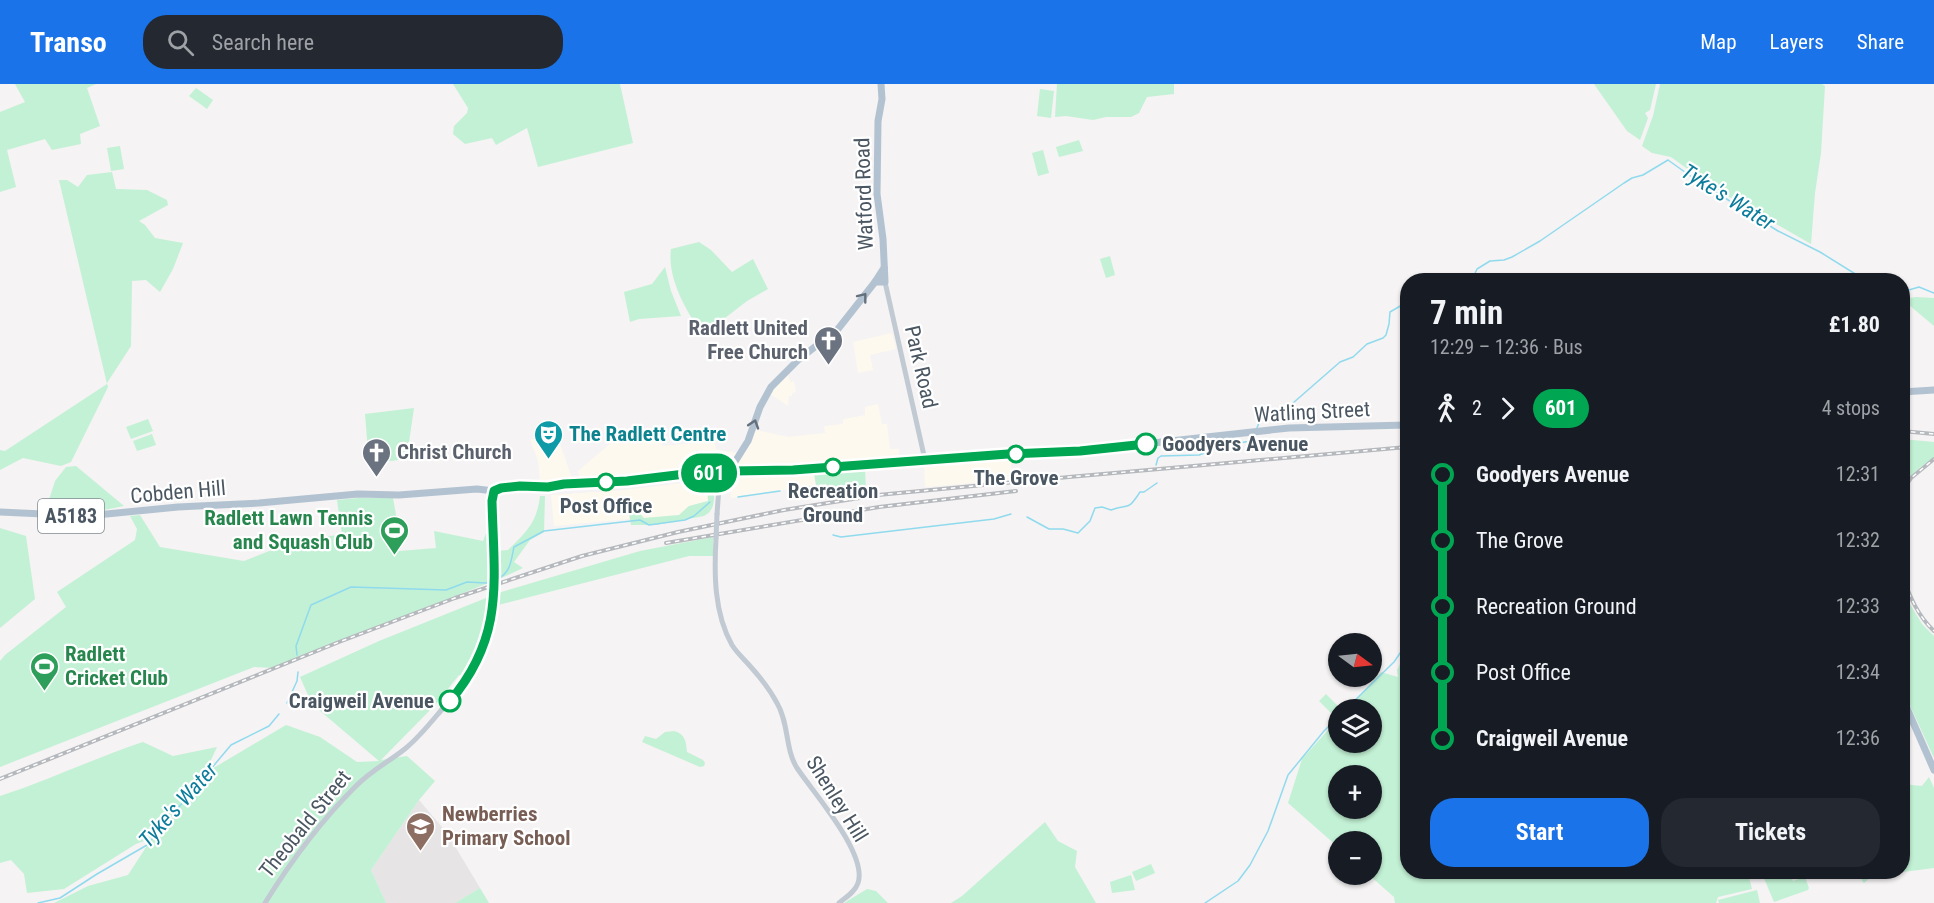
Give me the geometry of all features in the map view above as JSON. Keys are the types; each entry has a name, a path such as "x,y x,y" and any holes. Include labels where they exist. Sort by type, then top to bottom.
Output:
{"main road":[{"name":"Watford Road","path":"875,282 885,282 884,239 877,194 881,84"},
{"name":"Watford Road","path":"732,471 733,465 751,435 760,407 771,387 838,329 884,268"},
{"path":"1910,392 1934,390"},
{"name":"Watling Street","path":"322,498 477,489 494,491 511,487 548,487 687,475 713,476 732,471 793,470 1107,449 1315,426 1400,425"},
{"name":"Cobden Hill","path":"0,512 86,516 178,507 322,498"},
{"path":"1910,715 1934,770"}],"street":[{"name":"Park Road","path":"885,282 925,460"},
{"name":"Shenley Hill","path":"718,474 715,578 718,604 733,646 778,704 787,728 793,761 846,838 855,857 858,872 857,886 839,903"},
{"name":"Theobald Street","path":"265,903 299,852 346,796 370,772 400,753 415,740 461,687 479,657 492,618 494,601 492,501 494,491"}],"shaded area":[{"path":"892,333 896,349 870,355 873,370 858,373 853,342"},
{"path":"788,374 790,382 794,381 796,392 789,396 788,406 770,394"},
{"path":"878,404 882,424 887,424 890,449 899,449 900,459 741,468 738,466 737,462 756,430 788,437 825,433 824,426 843,424 843,419 865,415 865,407"},
{"path":"639,428 641,440 661,439 662,446 714,441 716,449 737,453 729,468 580,478 578,471 626,430"},
{"path":"556,432 572,478 540,481 538,461 530,440"},
{"path":"1011,458 1012,480 925,487 924,465"},
{"path":"814,474 816,485 731,498 731,475"},
{"path":"707,480 708,501 689,506 679,515 644,518 628,502 629,519 554,526 551,495 624,490"},
{"name":"Newberries Primary School","path":"419,800 447,833 480,888 455,903 386,903 371,870"}],"green space":[{"path":"15,84 96,84 87,88 100,126 80,134 81,144 52,150 45,139 7,150 16,187 0,192 0,112 25,102"},
{"path":"453,84 620,84 633,143 538,167 527,128 496,145 492,138 465,144 453,134 454,126 467,113 468,108"},
{"path":"1057,84 1174,84 1174,94 1147,97 1139,113 1131,117 1106,117 1093,120 1066,116 1055,117"},
{"path":"1594,84 1656,84 1650,110 1645,113 1648,118 1640,140 1627,131"},
{"path":"1660,84 1822,84 1825,86 1821,153 1811,244 1726,195 1671,157 1652,153 1642,146 1653,116"},
{"path":"196,88 213,100 207,109 189,96"},
{"path":"1040,89 1054,91 1051,118 1037,116"},
{"path":"1079,140 1083,151 1059,157 1056,147"},
{"path":"120,146 124,169 111,171 107,148"},
{"path":"1043,150 1049,173 1038,176 1032,153"},
{"path":"112,172 116,189 147,190 167,200 168,205 139,221 155,238 183,243 173,269 160,292 146,280 132,281 131,346 107,383 108,387 71,462 61,466 23,458 0,470 0,450 5,451 107,384 59,180 67,180 78,187 87,175"},
{"path":"699,242 711,250 732,272 753,259 768,289 747,301 703,335 679,294 671,260 671,249"},
{"path":"1110,256 1115,275 1106,278 1100,259"},
{"path":"665,267 681,316 639,319 630,322 624,292 652,284"},
{"path":"1910,298 1934,298 1934,326 1910,306"},
{"path":"414,408 405,459 369,464 365,414"},
{"path":"148,419 153,431 131,439 126,427"},
{"path":"152,434 156,445 137,451 133,441"},
{"path":"1910,440 1934,442 1934,458 1910,478"},
{"path":"76,466 124,506 99,511 55,512 49,500 55,481 66,467"},
{"path":"865,468 866,491 829,497 826,484 816,485 814,474 847,472"},
{"path":"707,485 714,486 714,499 711,510 704,516 656,525 631,525 627,501 644,518 679,515 689,506 708,501"},
{"path":"540,496 545,496 544,532 530,540 514,562 523,568 497,580 496,551 508,550 525,532 536,513"},
{"path":"393,498 398,526 399,551 436,548 434,531 483,541 487,531 491,531 491,582 273,668 254,667 0,767 0,661 66,607 57,592 135,540 137,529 130,516 140,515 160,547 244,561 295,541 342,535 337,500"},
{"path":"0,528 26,536 35,599 0,628"},
{"path":"713,537 713,556 689,556 498,605 498,593 640,551"},
{"path":"491,596 481,638 465,678 459,675 435,705 381,760 407,756 435,781 419,800 371,870 386,903 54,903 88,886 128,875 152,838 136,844 64,889 27,893 24,874 11,860 0,863 0,796 143,742 173,756 217,747 205,773 286,725 320,737 357,762 379,761 312,704 300,677 379,641"},
{"path":"1910,604 1922,624 1934,636 1934,758 1910,706"},
{"path":"1400,664 1400,879 1750,879 1752,889 1718,897 1716,903 1395,903 1394,897 1380,885 1382,831 1328,831 1328,838 1288,803 1302,759 1328,730 1328,753 1382,753 1382,699 1356,699 1367,687 1382,687 1382,672 1398,677 1397,670"},
{"path":"1326,694 1331,699 1328,699 1328,710 1319,701"},
{"path":"674,731 684,738 687,752 703,760 704,766 700,767 642,742 645,736 656,739 665,732"},
{"path":"1929,777 1934,788 1934,868 1910,871 1910,785 1922,786"},
{"path":"1045,822 1058,841 1077,851 1075,867 1096,903 951,903 962,896"},
{"path":"1151,864 1155,873 1136,881 1132,872"},
{"path":"1131,875 1135,890 1112,893 1110,882"},
{"path":"1764,879 1792,879 1793,881 1806,879 1808,890 1774,902"},
{"path":"480,888 489,903 455,903"},
{"path":"867,889 876,891 888,903 844,903"},
{"path":"1757,890 1760,903 1719,903 1718,900"}],"waterway":[{"name":"Tyke's Water","path":"1475,273 1477,269 1490,261 1512,257 1540,241 1632,178 1643,175 1668,160 1778,231 1820,252 1854,273"},
{"name":"Tyke's Water","path":"1910,290 1919,287 1934,293"},
{"name":"Tyke's Water","path":"1257,428 1260,420 1285,410 1340,362 1353,357 1367,344 1383,338 1389,324 1390,312 1400,306"},
{"name":"Tyke's Water","path":"1156,465 1161,456 1199,455 1227,445 1251,441 1255,435"},
{"name":"Tyke's Water","path":"1027,517 1049,529 1063,529 1078,533 1090,521 1095,508 1102,507 1111,510 1128,506 1140,492 1144,492 1157,483"},
{"name":"Tyke's Water","path":"793,489 821,486 827,495"},
{"name":"Tyke's Water","path":"738,497 780,491"},
{"name":"Tyke's Water","path":"497,579 508,570 514,547 544,531 640,520 649,525 685,520 694,516 710,502"},
{"name":"Tyke's Water","path":"833,535 841,537 994,519 1011,514"},
{"name":"Tyke's Water","path":"297,655 296,646 311,605 351,587 446,590 467,582 486,583 492,580"},
{"path":"1356,699 1400,653"},
{"name":"Tyke's Water","path":"287,703 297,681 298,672"},
{"name":"Tyke's Water","path":"38,903 60,898 147,845 231,745 269,726 279,714"},
{"path":"1205,903 1238,881 1250,865 1268,831 1288,775 1328,727"}],"railway":[{"path":"1910,432 1934,434"},
{"path":"0,779 339,642 455,598 582,556 678,532 784,510 878,495 1400,448"},
{"path":"1910,479 1934,459"},
{"path":"666,543 879,507 1016,491"},
{"path":"1910,596 1934,631"}],"bus line":[{"name":"601","path":"450,701 470,675 479,657 492,618 494,601 492,501 494,491 501,488 627,481 693,473 793,470 1080,451 1146,444"}],"place":[{"name":"Radlett United Free Church","path":"829,366"},
{"name":"Goodyers Avenue","path":"1146,444"},
{"name":"The Grove","path":"1016,454"},
{"name":"The Radlett Centre","path":"548,460"},
{"name":"Recreation Ground","path":"833,467"},
{"name":"Christ Church","path":"376,478"},
{"name":"Post Office","path":"606,482"},
{"name":"Radlett Lawn Tennis and Squash Club","path":"394,556"},
{"name":"Radlett Cricket Club","path":"44,692"},
{"name":"Craigweil Avenue","path":"450,701"},
{"name":"Newberries Primary School","path":"421,852"}]}
